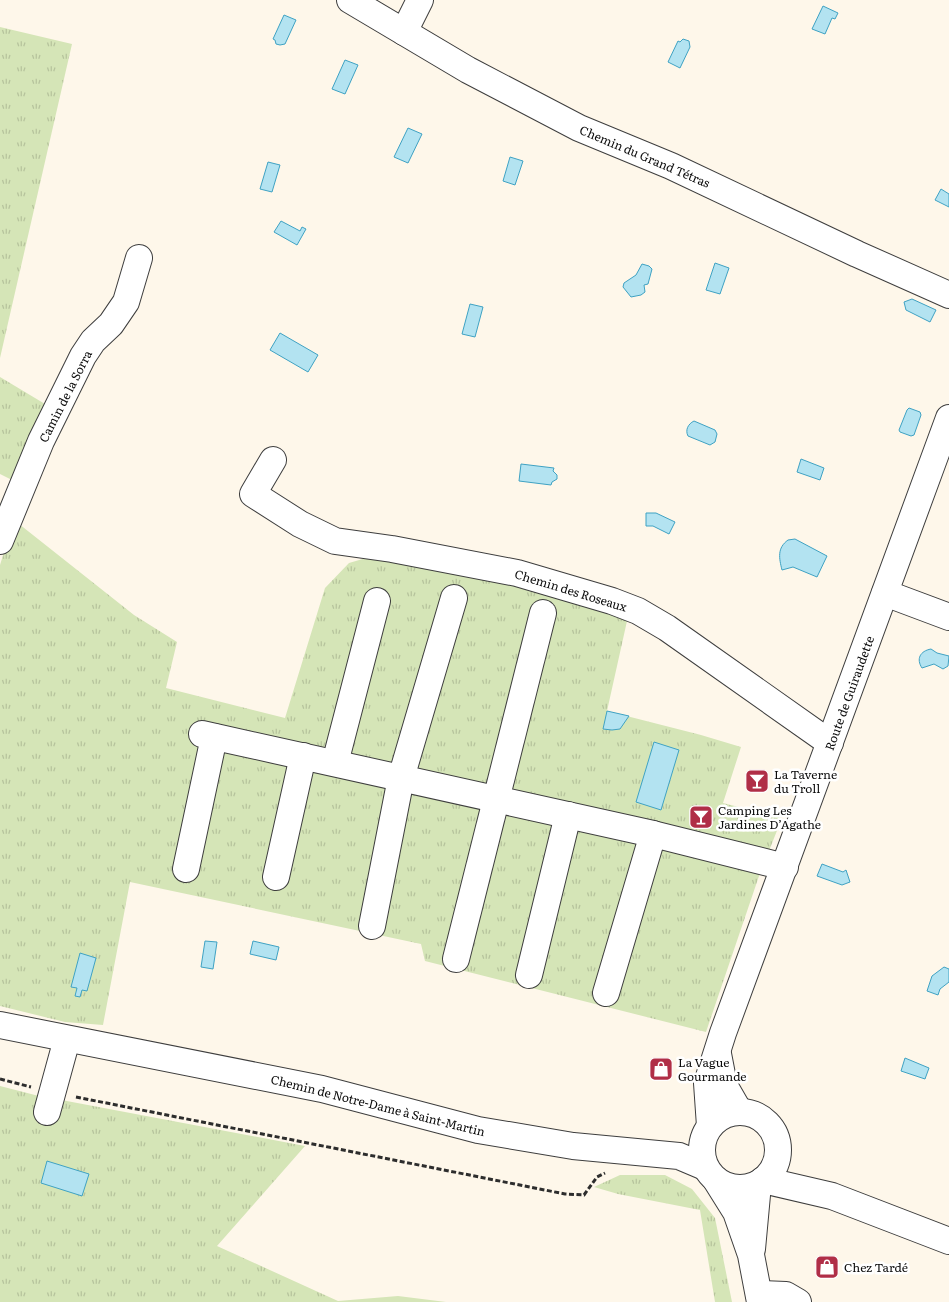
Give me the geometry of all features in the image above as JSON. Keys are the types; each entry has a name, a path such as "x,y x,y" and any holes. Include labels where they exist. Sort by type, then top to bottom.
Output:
{"street":[{"name":"Chemin du Grand Tétras","path":"350,0 468,70 579,128 671,166 857,254 949,295"},
{"path":"404,32 420,0"},
{"name":"Camin de la Sorra","path":"0,541 41,441 83,356 93,341 111,324 126,302 139,258"},
{"name":"Route de Guiraudette","path":"708,1128 707,1083 949,418"},
{"name":"Chemin des Roseaux","path":"273,460 253,494 300,524 335,541 392,549 517,573 612,601 638,612 666,628 830,743"},
{"path":"885,593 949,617"},
{"path":"372,926 401,778 454,598"},
{"path":"335,763 377,601"},
{"path":"456,960 495,799 544,613"},
{"path":"186,869 208,735 653,834 785,867"},
{"path":"276,877 304,756"},
{"path":"530,975 568,815"},
{"path":"606,993 653,834"},
{"name":"Chemin de Notre-Dame à Saint-Martin","path":"0,1025 322,1089 478,1130 573,1146 678,1156 711,1174"},
{"path":"50,1102 67,1039"},
{"name":"Route de Guiraudette","path":"718,1052 724,1084 739,1111"},
{"path":"751,1255 760,1182 773,1169 778,1155 777,1138 768,1124 754,1114 739,1111 723,1115 708,1128 701,1149 702,1158 736,1212 751,1255 760,1298 786,1295 798,1302"},
{"name":"Chemin de Notre-Dame à Saint-Martin","path":"639,1153 708,1128"},
{"path":"778,1155 795,1174 832,1196 949,1241"},
{"path":"711,1174 731,1187 740,1188 760,1182 832,1196"}],"path":[{"path":"0,1079 50,1102 565,1194 584,1195 597,1177 612,1170"}],"green space":[{"path":"0,27 72,44 0,358"},
{"path":"0,377 50,407 18,483 0,474"},
{"path":"14,520 134,615 177,642 166,688 285,718 325,588 349,563 383,553 584,601 627,621 607,711 741,747 723,803 782,818 759,876 706,1032 425,961 421,944 130,882 103,1025 65,1022 0,1006 0,565"},
{"path":"0,1086 35,1095 305,1146 217,1246 338,1301 398,1296 446,1302 0,1302"},
{"path":"620,1175 665,1175 692,1189 715,1218 732,1302 715,1302 700,1210 618,1194 594,1187"}],"water":[{"path":"823,6 838,13 835,19 832,18 825,34 812,29"},
{"path":"284,15 296,20 285,44 280,45 276,44 273,39"},
{"path":"683,39 689,41 690,47 680,68 668,62 678,41 680,42"},
{"path":"345,60 358,65 345,94 332,89"},
{"path":"408,128 422,134 408,163 394,157"},
{"path":"510,157 523,161 515,185 503,181"},
{"path":"268,162 280,165 272,192 260,189"},
{"path":"941,189 949,194 949,207 935,200"},
{"path":"281,221 300,231 302,227 306,229 297,245 274,232"},
{"path":"715,263 729,268 720,294 706,290"},
{"path":"642,264 652,269 648,284 644,285 645,292 631,297 623,287 624,283 636,275"},
{"path":"912,299 936,310 930,322 906,310 904,302"},
{"path":"470,304 483,307 475,337 462,334"},
{"path":"280,333 318,355 308,372 270,350"},
{"path":"909,408 920,412 921,415 914,435 911,436 899,430"},
{"path":"694,421 715,430 717,434 715,442 710,445 688,436 688,427"},
{"path":"801,459 824,468 820,480 797,472"},
{"path":"521,464 554,468 553,471 557,475 557,479 551,485 519,481"},
{"path":"646,513 656,513 675,522 669,534 653,526 646,526"},
{"path":"795,539 827,556 817,577 793,567 782,570 780,550 788,540"},
{"path":"931,649 937,653 949,656 948,666 943,669 934,664 922,668 919,662 920,656"},
{"path":"607,711 629,716 620,729 603,729"},
{"path":"654,742 679,750 661,810 636,802"},
{"path":"822,864 843,872 846,870 850,882 842,885 817,876"},
{"path":"205,941 217,942 213,969 201,967"},
{"path":"253,941 279,947 276,960 250,954"},
{"path":"80,953 96,958 87,991 82,990 80,997 75,996 77,988 71,987"},
{"path":"944,967 949,969 949,982 940,989 938,995 927,991 932,976"},
{"path":"905,1058 929,1068 925,1079 901,1071"},
{"path":"47,1161 89,1174 82,1196 41,1183"}],"place":[{"name":"La Taverne du Troll","path":"757,781"},
{"name":"Camping Les Jardines D’Agathe","path":"701,817"},
{"name":"La Vague Gourmande","path":"661,1069"},
{"name":"Chez Tardé","path":"827,1267"}]}
